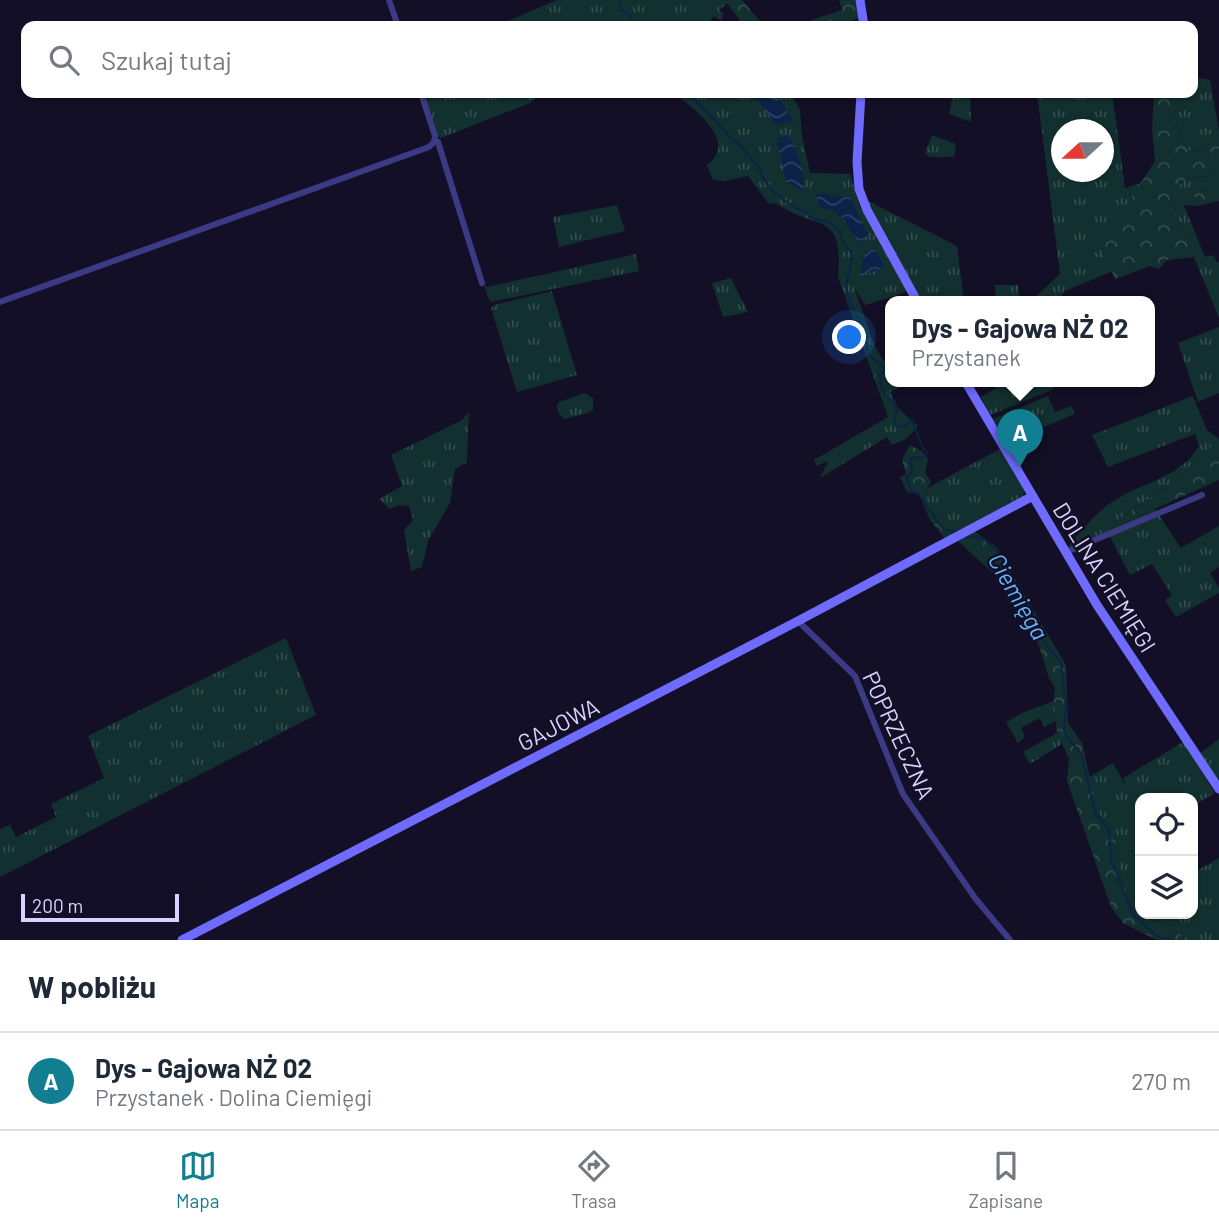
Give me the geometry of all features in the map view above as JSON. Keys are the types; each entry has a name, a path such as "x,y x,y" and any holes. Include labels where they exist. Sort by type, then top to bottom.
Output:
{"street":[{"path":"389,0 396,21"},
{"path":"860,0 863,21"},
{"path":"423,98 482,284"},
{"path":"861,98 857,162 859,189 867,210 915,296"},
{"path":"0,302 423,150 435,140"},
{"name":"DOLINA CIEMIĘGI","path":"969,387 1111,626 1219,789"},
{"path":"1066,552 1202,495"},
{"name":"GAJOWA","path":"182,940 798,621 1033,496"},
{"name":"POPRZECZNA","path":"798,621 855,676 903,794 975,898 1010,940"}],"green space":[{"path":"557,0 725,0 728,3 719,10 724,14 721,21 714,16 710,21 508,21"},
{"path":"725,0 742,0 760,21 740,21"},
{"path":"839,0 855,0 859,18 851,21 808,21 842,10"},
{"path":"1198,78 1210,80 1219,145 1191,153 1178,130 1177,98 1198,98"},
{"path":"536,98 530,103 441,138 426,100"},
{"path":"680,98 794,98 800,110 810,173 850,174 860,206 906,292 885,296 885,299 865,305 854,287 875,347 885,361 885,387 900,387 890,392 898,408 918,426 906,439 892,445 887,437 820,478 828,461 817,466 814,460 888,417 838,277 839,255 836,240 832,231 824,225 790,212 776,203 769,204 748,176 725,181 713,180 707,165 716,156 718,146 716,136 702,116","holes":["816,195 850,197 857,212 858,242 844,219 819,201"]},
{"path":"949,98 970,98 971,122 949,114 952,99"},
{"path":"1038,98 1113,98 1125,188 1141,183 1102,251 1113,271 1065,291 1062,296 1036,296 1060,274"},
{"path":"1154,98 1177,98 1176,125 1181,137 1191,153 1219,145 1219,175 1185,179 1169,197 1194,257 1167,260 1159,269 1150,266 1115,279 1102,251 1117,220 1155,161 1152,129"},
{"path":"932,135 956,144 954,157 930,157 925,154"},
{"path":"1219,175 1219,180 1210,189 1194,192 1197,206 1184,205 1205,257 1213,255 1219,262 1219,318 1169,197 1185,179"},
{"path":"1219,180 1219,201 1197,206 1193,192 1210,189 1215,181"},
{"path":"866,200 957,246 963,296 919,296"},
{"path":"617,205 625,231 559,247 553,217"},
{"path":"636,254 639,271 491,302 484,285 487,287"},
{"path":"731,278 748,312 723,317 712,283"},
{"path":"995,285 1018,285 1019,296 996,296"},
{"path":"552,291 577,375 517,392 491,308"},
{"path":"1219,327 1219,393 1198,402 1178,343"},
{"path":"998,387 1054,389 990,415 981,397"},
{"path":"585,393 593,398 593,410 564,419 558,412 559,402"},
{"path":"1048,396 1055,412 1071,406 1075,414 1008,442 993,419"},
{"path":"1193,396 1207,430 1219,439 1177,480 1113,523 1119,525 1155,509 1181,548 1219,526 1219,567 1210,573 1219,593 1176,617 1165,600 1172,595 1152,564 1130,575 1108,533 1073,553 1069,545 1106,506 1123,495 1171,473 1191,457 1199,446 1195,434 1108,467 1092,435"},
{"path":"469,412 467,462 455,469 450,503 428,541 422,567 411,571 404,530 413,520 409,506 398,505 390,509 379,499 402,486 391,455 462,420"},
{"path":"1219,439 1219,480 1119,525 1113,523 1177,480"},
{"path":"910,445 922,451 928,459 925,472 931,482 924,502 943,529 957,533 945,539 930,520 919,494 907,492 900,477 906,474 902,460"},
{"path":"1000,449 1024,490 1023,498 957,532 943,529 924,502 927,488"},
{"path":"974,531 996,547 1066,665 1068,723 1082,743 1098,813 1116,833 1115,857 1132,910 1135,912 1135,919 1150,919 1191,940 1157,940 1123,923 1111,907 1067,781 1069,759 1057,733 1055,688 1039,646 996,576 958,541"},
{"path":"286,638 316,715 0,877 0,829 10,825 16,837 56,817 51,804 104,778 88,736"},
{"path":"1054,701 1056,721 1044,727 1040,718 1021,728 1025,737 1018,743 1006,722"},
{"path":"1057,733 1062,744 1030,764 1023,752"},
{"path":"1219,739 1219,783 1199,754"},
{"path":"1183,742 1215,793 1198,803 1198,793 1135,793 1135,912 1132,910 1115,857 1116,833 1098,813 1089,777 1113,763 1126,786 1123,778"},
{"path":"1219,858 1219,940 1191,940 1150,919 1198,919 1198,870"}],"water":[{"path":"757,98 778,98 794,121 776,125"},
{"path":"787,136 800,162 804,179 803,191 786,182 777,141 778,138"},
{"path":"815,195 850,197 867,238 858,242 839,215 821,208"},
{"path":"874,248 885,267 859,277 865,252"}],"waterway":[{"name":"Ciemięga","path":"620,0 620,9 630,16 632,21"},
{"name":"Ciemięga","path":"694,98 739,144 775,193 812,218 831,223 853,254 846,287 851,305 863,327 868,354 884,367 884,372 880,375 881,382 884,392 897,409 894,421 897,427 905,426 912,420 927,453 922,458 910,459 912,471 907,478 911,491 918,494 943,529 956,532"},
{"name":"Ciemięga","path":"964,536 984,539 994,548 1032,613 1044,642 1061,662 1066,706 1064,733 1082,756 1095,813 1109,830 1111,860 1133,915 1158,937 1174,940"}],"place":[{"name":"Dys - Gajowa NŻ 02","path":"1020,467"}]}
